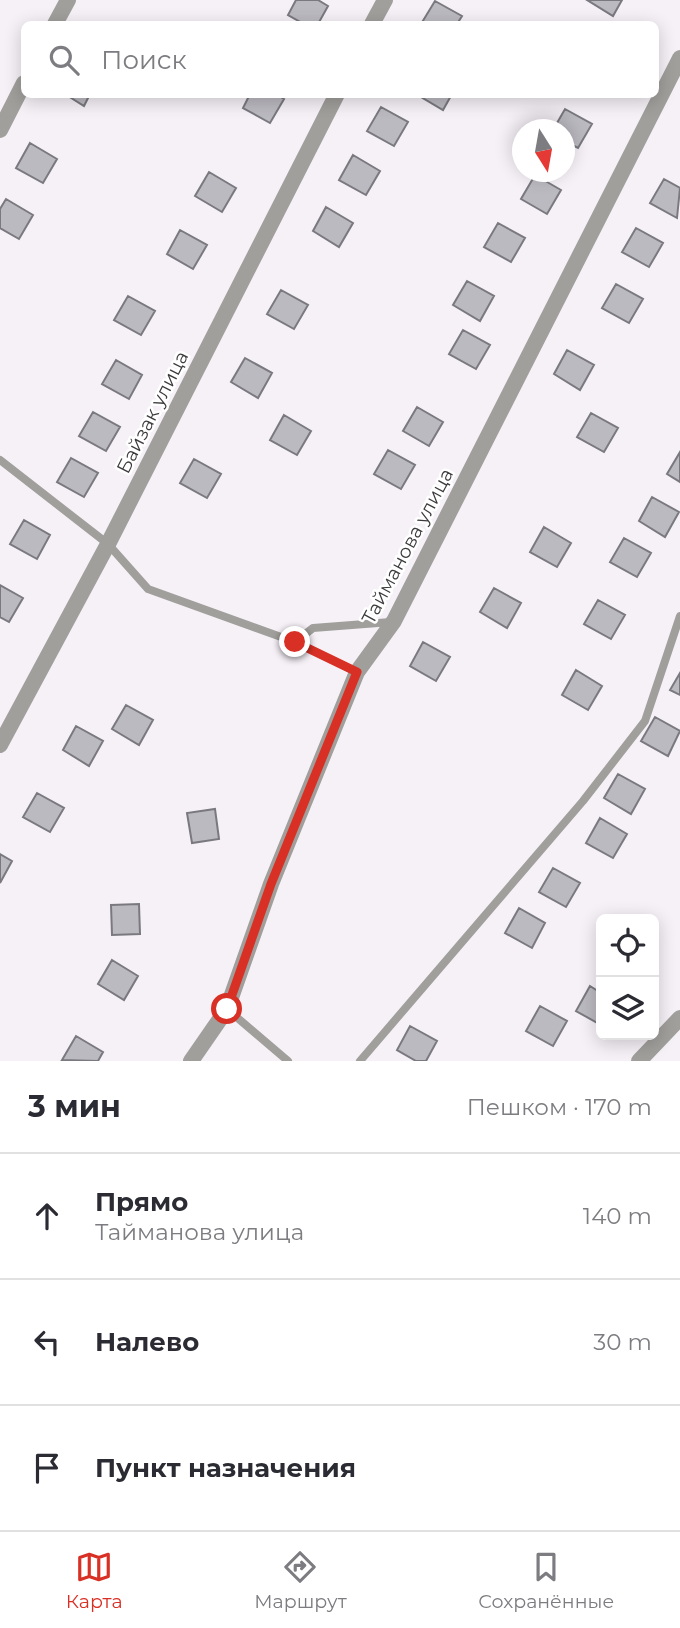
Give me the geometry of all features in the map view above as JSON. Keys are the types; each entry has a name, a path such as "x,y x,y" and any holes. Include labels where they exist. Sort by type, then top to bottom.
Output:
{"street":[{"path":"57,21 68,0"},
{"path":"374,21 385,0"},
{"name":"Тайманова улица","path":"191,1061 227,1009 271,884 357,672 394,621 680,58"},
{"path":"0,130 21,89"},
{"name":"Байзак улица","path":"0,746 108,544 335,98"},
{"path":"639,1061 680,1017"}],"lane":[{"path":"0,460 108,544 148,589 295,642 357,672"},
{"path":"360,1061 583,801 645,721 680,616"},
{"path":"295,642 313,628 394,621"},
{"path":"227,1009 288,1061"}],"building":[{"path":"296,0 318,0 328,6 320,21 299,21 288,15"},
{"path":"587,0 622,0 613,16"},
{"path":"435,1 462,16 459,21 423,21"},
{"path":"71,98 88,98 84,106"},
{"path":"248,98 284,99 270,123 243,108"},
{"path":"423,98 450,98 443,110"},
{"path":"381,107 408,122 394,146 367,131"},
{"path":"565,109 592,124 578,148 575,146 575,119 559,119"},
{"path":"30,143 57,159 43,183 16,168"},
{"path":"353,155 380,171 366,195 339,180"},
{"path":"209,172 236,188 222,212 195,196"},
{"path":"664,179 680,188 677,218 650,203"},
{"path":"531,182 547,182 561,190 547,214 521,199"},
{"path":"6,199 33,215 19,239 0,228 0,209"},
{"path":"326,207 353,223 339,247 313,231"},
{"path":"498,223 525,238 511,262 484,247"},
{"path":"636,228 663,243 649,267 622,252"},
{"path":"180,230 207,245 193,269 167,254"},
{"path":"467,281 494,296 480,321 453,305"},
{"path":"616,284 643,299 629,323 602,308"},
{"path":"281,290 308,305 294,329 267,314"},
{"path":"128,296 155,311 141,335 114,320"},
{"path":"463,330 490,345 476,369 449,354"},
{"path":"567,350 594,365 580,390 554,374"},
{"path":"245,358 272,373 258,398 231,382"},
{"path":"116,360 142,375 129,399 102,384"},
{"path":"417,407 443,422 429,446 403,431"},
{"path":"93,412 120,427 106,451 79,436"},
{"path":"591,413 618,428 604,452 577,437"},
{"path":"284,415 311,431 297,455 270,440"},
{"path":"388,450 415,465 401,489 374,474"},
{"path":"680,452 680,482 667,474"},
{"path":"71,458 98,473 84,497 57,482"},
{"path":"194,459 221,474 207,498 180,483"},
{"path":"652,497 679,512 665,537 639,521"},
{"path":"24,520 50,535 37,559 10,544"},
{"path":"544,527 571,543 557,567 530,552"},
{"path":"624,538 651,553 637,577 610,562"},
{"path":"0,585 23,598 9,622 0,617"},
{"path":"494,588 521,603 507,628 480,612"},
{"path":"598,600 625,615 611,639 584,624"},
{"path":"423,642 450,657 436,681 410,666"},
{"path":"576,670 602,686 588,710 562,695"},
{"path":"680,673 680,695 670,690"},
{"path":"126,705 153,720 139,745 112,729"},
{"path":"655,717 680,731 668,756 641,741"},
{"path":"76,726 103,741 89,766 63,750"},
{"path":"618,774 645,789 631,814 604,798"},
{"path":"37,793 64,808 50,832 23,817"},
{"path":"215,809 219,839 192,843 187,813"},
{"path":"600,818 627,834 613,858 586,843"},
{"path":"0,854 12,861 0,883"},
{"path":"553,868 580,883 566,907 539,892"},
{"path":"139,904 140,934 112,935 111,905"},
{"path":"519,908 545,923 532,948 505,933"},
{"path":"112,960 138,976 124,1000 98,984"},
{"path":"590,986 596,990 596,1022 576,1011"},
{"path":"540,1006 567,1021 553,1046 526,1031"},
{"path":"410,1026 437,1041 426,1061 416,1061 397,1050"},
{"path":"76,1036 103,1052 98,1061 62,1060"}],"route":[{"path":"227,1009 271,884 357,672 295,642"}]}
